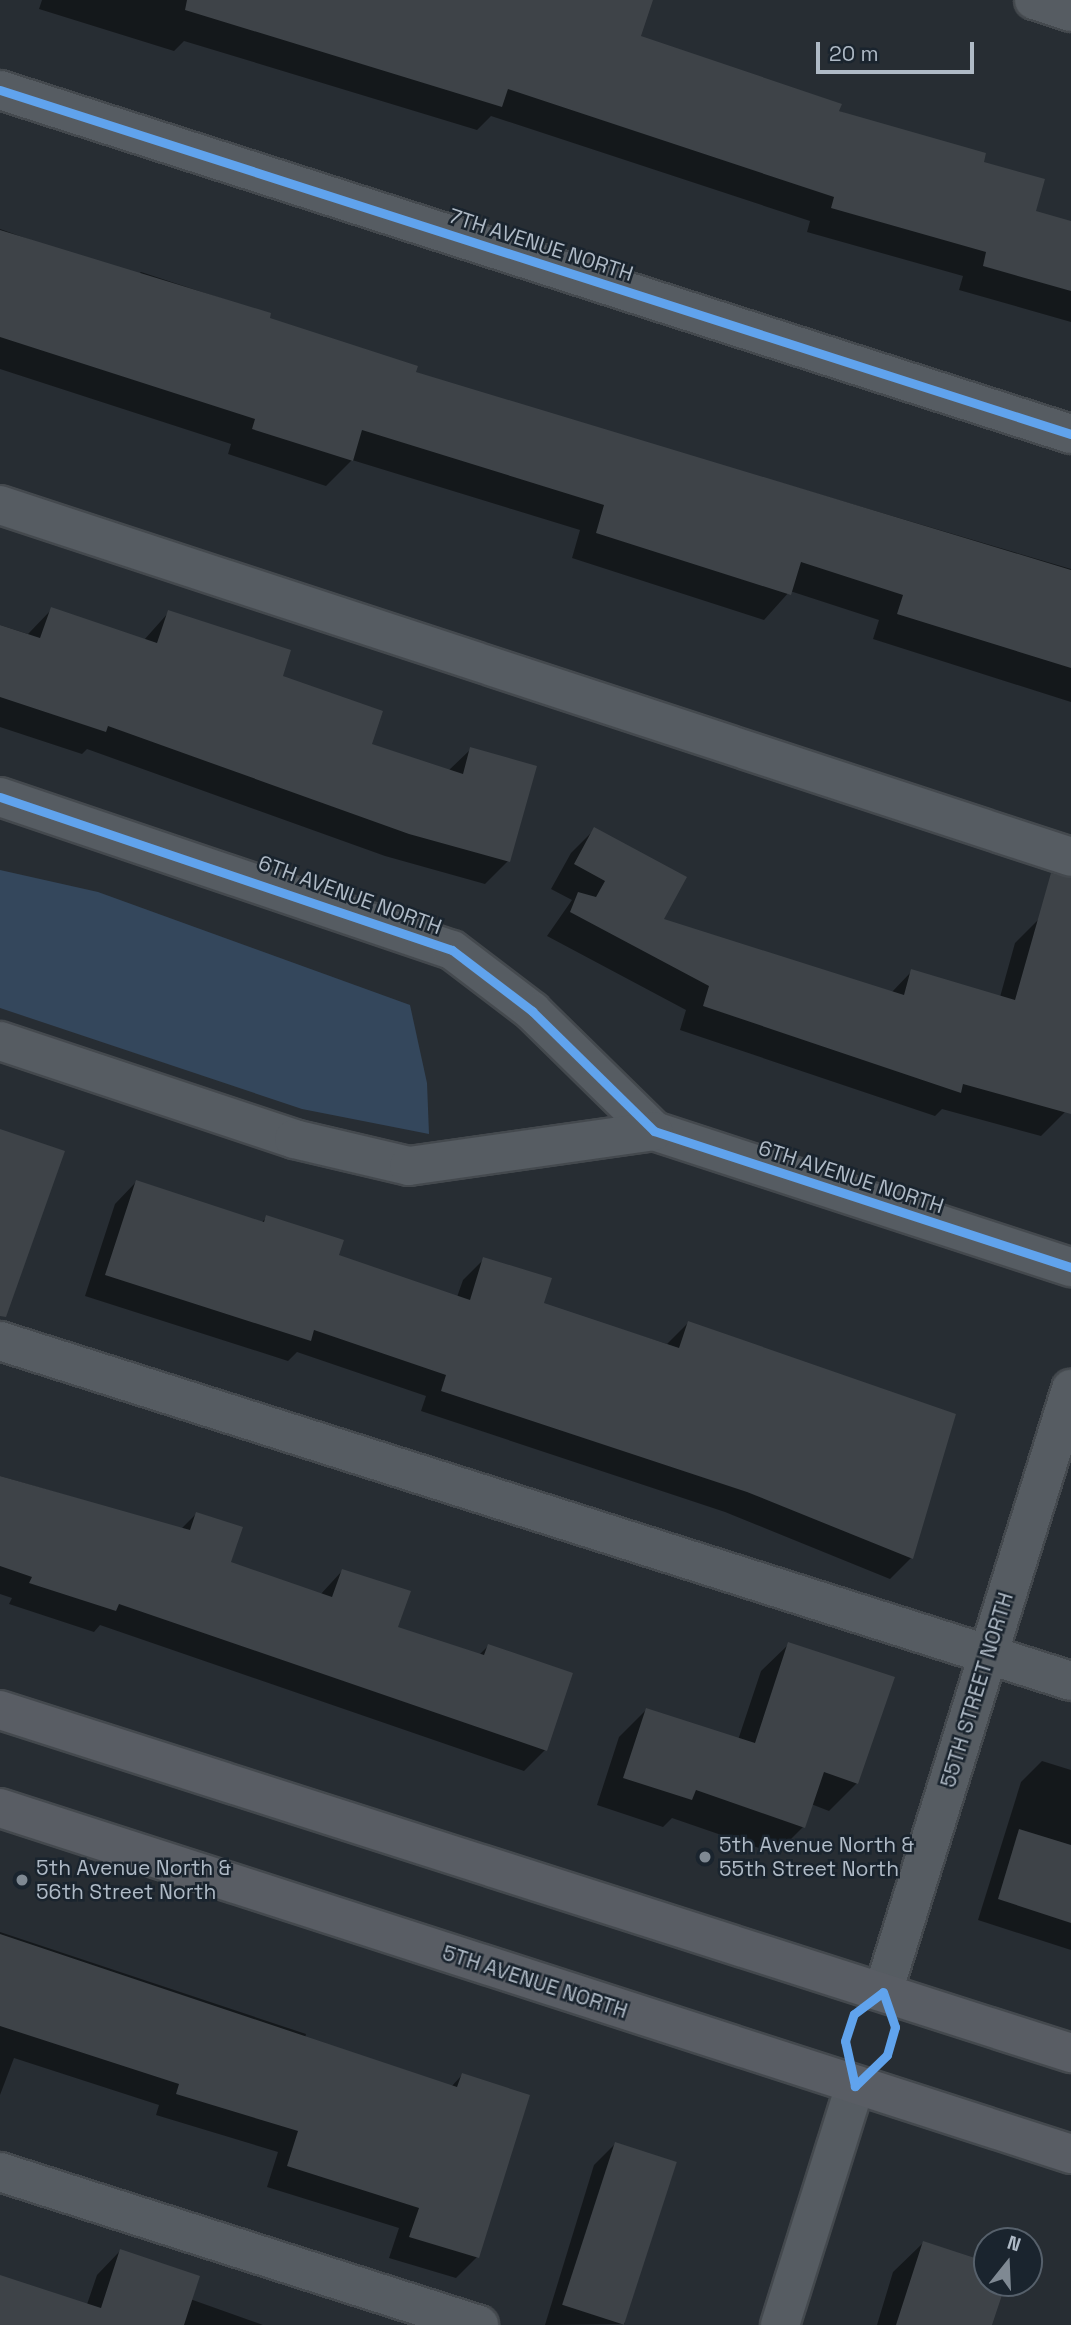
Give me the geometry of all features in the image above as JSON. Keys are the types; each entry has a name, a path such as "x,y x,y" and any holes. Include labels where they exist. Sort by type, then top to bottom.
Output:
{"main road":[{"path":"0,1710 1071,2053"},
{"name":"5TH AVENUE NORTH","path":"0,1808 1071,2154"}],"street":[{"path":"1034,0 1071,12"},
{"name":"7TH AVENUE NORTH","path":"0,90 1071,434"},
{"path":"0,505 1071,857"},
{"name":"6TH AVENUE NORTH","path":"0,797 452,950 532,1011 654,1131"},
{"name":"6TH AVENUE NORTH","path":"0,1041 293,1139 409,1166 654,1131 1071,1267"},
{"path":"0,1341 1071,1681"},
{"name":"55TH STREET NORTH","path":"883,1992 1071,1389"},
{"path":"780,2325 855,2086"},
{"path":"0,2172 479,2325"}],"water":[{"path":"0,870 98,892 410,1005 427,1083 429,1134 302,1109 0,1008"}],"building":[{"path":"187,0 653,0 641,36 842,104 839,111 986,153 984,162 1045,179 1036,211 1071,221 1071,291 983,266 986,252 831,208 834,197 508,89 502,107 185,10"},
{"path":"0,230 271,313 270,318 418,366 416,372 1071,570 1071,668 897,614 903,595 801,562 791,595 596,533 604,505 362,430 353,461 252,429 255,419 0,337"},
{"path":"51,607 157,643 168,610 291,650 283,676 383,711 372,744 463,774 470,747 537,766 510,862 409,834 108,726 106,732 0,697 0,625 40,638"},
{"path":"594,827 687,877 664,919 904,995 911,969 1015,1000 1051,873 1071,878 1071,1114 963,1084 961,1093 703,1006 709,986 570,912 578,892 596,897 605,881 574,864"},
{"path":"0,1129 65,1151 6,1317 0,1316"},
{"path":"136,1180 264,1222 266,1215 344,1240 339,1255 470,1300 483,1257 552,1278 544,1303 679,1348 688,1321 956,1414 913,1559 747,1492 441,1391 446,1375 314,1330 311,1341 105,1275"},
{"path":"0,1476 190,1530 196,1512 243,1527 231,1562 332,1597 342,1569 411,1591 398,1627 484,1655 488,1644 573,1673 547,1751 119,1604 116,1611 29,1583 32,1577 0,1566"},
{"path":"788,1642 895,1677 858,1784 824,1772 805,1828 696,1790 692,1800 623,1778 646,1708 755,1743"},
{"path":"1019,1829 1071,1845 1071,1923 998,1899"},
{"path":"0,1934 457,2087 462,2073 530,2095 479,2258 409,2237 419,2208 287,2166 298,2131 176,2094 179,2084 0,2026"},
{"path":"615,2142 677,2162 624,2325 562,2305"},
{"path":"923,2241 973,2257 973,2297 1001,2297 992,2325 896,2325"},
{"path":"120,2249 200,2276 184,2325 0,2325 0,2275 101,2308"}],"cycle path":[{"path":"0,90 1071,434"},
{"path":"0,797 452,950 532,1011 654,1131 1071,1267"},
{"path":"883,1992 895,2027 887,2055 855,2086 845,2041 854,2014 883,1992"}],"place":[{"name":"5th Avenue North & 55th Street North","path":"705,1857"},
{"name":"5th Avenue North & 56th Street North","path":"22,1880"}]}
